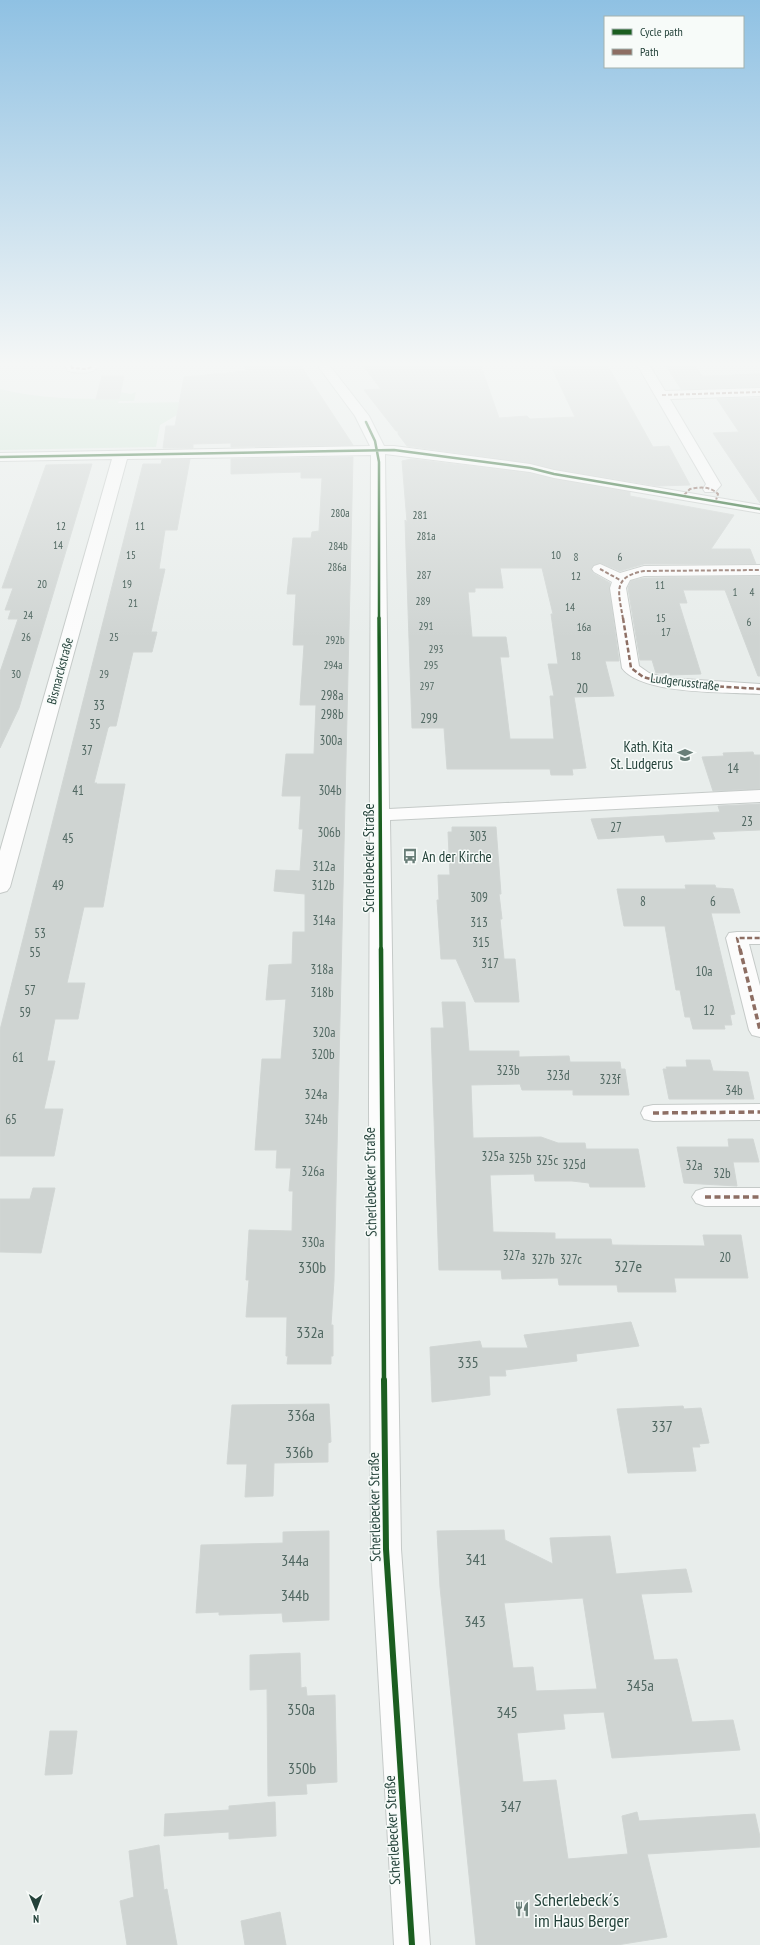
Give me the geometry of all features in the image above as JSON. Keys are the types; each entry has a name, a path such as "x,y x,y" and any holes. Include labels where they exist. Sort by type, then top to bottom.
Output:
{"street":[{"name":"Bismarckstraße","path":"0,887 120,457"},
{"name":"Scherlebecker Straße","path":"378,457 386,1549 412,1945"},
{"path":"448,457 510,465 590,481 684,495 690,489 696,487 760,510"},
{"path":"698,457 714,484 713,494"},
{"path":"600,570 620,580 627,574 644,571 760,570"},
{"name":"Ludgerusstraße","path":"620,580 618,588 619,600 631,668 643,677 665,683 760,689"},
{"path":"380,815 760,796"},
{"path":"760,938 737,938 760,1030"},
{"path":"654,1113 760,1112"},
{"path":"705,1197 760,1197"}],"building":[{"path":"353,457 334,1280 331,1325 333,1325 333,1356 331,1356 331,1364 287,1364 287,1317 246,1317 249,1280 246,1280 249,1230 292,1231 293,1191 289,1191 291,1168 276,1168 277,1150 255,1150 262,1059 281,1059 286,999 266,1000 269,965 292,964 293,932 305,932 305,894 274,891 276,870 300,871 303,829 299,829 301,796 282,796 286,754 314,754 316,705 300,705 304,645 293,645 296,594 287,594 293,538 311,538 312,532 319,531 322,478 301,478 301,472 231,474 231,459"},
{"path":"485,457 675,457 690,485 658,486 554,469 530,463"},
{"path":"729,457 760,457 760,503"},
{"path":"190,459 177,530 165,530 159,569 165,569 151,632 157,632 152,652 133,652 116,726 110,726 108,728 94,783 125,784 103,907 84,907 67,983 85,983 78,1019 55,1019 47,1061 55,1061 44,1109 63,1109 54,1156 0,1156 0,1030 143,464 161,464 162,460"},
{"path":"411,459 530,473 554,479 630,492 630,496 734,515 711,549 750,549 756,564 644,564 620,571 601,563 594,565 591,568 593,573 610,583 609,588 619,661 605,661 614,696 574,697 586,768 572,769 573,775 551,775 550,769 447,769 444,728 412,728 405,520 407,522 402,461","holes":["500,568 542,568 553,614 551,614 558,664 548,664 554,696 550,696 554,739 510,739 500,657 509,657 506,637 472,637 468,592 475,592 475,588 503,588"]},
{"path":"92,464 19,708 0,748 0,672 18,619 8,619 11,610 5,610 13,588 2,588 46,465"},
{"path":"760,576 760,676 758,676 725,590 683,590 687,603 679,603 701,674 670,675 670,673 656,673 652,660 640,660 628,588 631,581 644,578"},
{"path":"753,752 754,755 760,755 760,789 713,791 702,757 724,756 723,753"},
{"path":"760,804 760,830 712,832 715,839 666,842 664,835 598,839 591,819 720,812 718,806"},
{"path":"452,827 496,827 501,894 499,894 502,919 500,919 504,959 515,959 519,1002 475,1002 456,959 441,959 437,900 439,900 438,875 450,875 448,832 452,832"},
{"path":"685,885 715,885 716,888 733,889 740,913 711,913 735,1014 730,1015 732,1025 724,1025 725,1029 693,1029 690,1017 685,1017 680,990 676,990 665,926 624,926 617,889 686,889"},
{"path":"442,1002 465,1002 469,1051 519,1051 519,1057 569,1056 570,1062 620,1062 621,1069 625,1069 629,1095 573,1095 573,1090 522,1090 520,1084 471,1085 473,1138 541,1137 558,1143 585,1143 586,1149 638,1149 645,1187 590,1187 589,1183 572,1181 535,1181 534,1174 490,1175 493,1232 555,1233 555,1239 611,1239 612,1245 705,1246 703,1235 741,1235 748,1278 674,1278 676,1292 618,1292 617,1285 559,1285 558,1278 502,1279 501,1270 439,1270 431,1028 444,1028"},
{"path":"686,1060 710,1060 713,1071 748,1072 754,1099 669,1099 663,1069 667,1069 666,1067 687,1067"},
{"path":"728,1139 753,1139 759,1162 733,1162 737,1186 684,1183 677,1147 729,1147"},
{"path":"33,1188 55,1188 41,1253 0,1252 0,1199 30,1199"},
{"path":"631,1322 639,1346 576,1354 577,1361 505,1370 506,1376 489,1376 490,1395 432,1402 430,1347 480,1341 482,1348 528,1348 524,1335"},
{"path":"329,1404 331,1442 328,1443 328,1462 274,1463 273,1496 245,1497 247,1464 227,1464 232,1405"},
{"path":"683,1406 684,1409 701,1408 709,1443 699,1444 700,1447 692,1447 696,1471 628,1473 617,1409"},
{"path":"504,1530 505,1540 553,1564 550,1538 610,1536 616,1574 686,1569 692,1592 641,1594 654,1660 677,1659 692,1722 733,1720 740,1750 612,1758 604,1712 563,1714 565,1729 517,1733 523,1782 556,1780 568,1859 628,1854 622,1816 637,1812 639,1821 755,1814 760,1837 760,1847 647,1854 667,1937 617,1945 476,1945 440,1587 437,1531","holes":["583,1598 597,1689 536,1691 533,1667 513,1668 504,1603"]},
{"path":"329,1531 329,1620 283,1622 282,1613 219,1615 219,1612 196,1613 201,1545 283,1543 283,1532"},
{"path":"300,1653 301,1688 306,1687 307,1696 335,1695 337,1782 306,1784 307,1794 268,1796 267,1689 250,1690 250,1655"},
{"path":"50,1731 77,1731 72,1774 45,1775"},
{"path":"275,1802 276,1836 229,1839 229,1832 164,1836 165,1814 229,1810 229,1806"},
{"path":"159,1845 164,1890 167,1889 177,1945 127,1945 120,1901 134,1897 129,1851"},
{"path":"280,1912 286,1945 245,1945 241,1921"}],"marked path":[{"path":"684,495 690,489 705,488 715,491 718,494 716,500"},
{"path":"600,569 620,580"},
{"path":"760,570 644,571 628,575 622,580 618,588 631,668 643,677 665,683 760,689"},
{"path":"760,938 737,938 760,1030"},
{"path":"653,1113 760,1112"},
{"path":"705,1197 760,1197"}],"cycle path":[{"path":"0,457 13,457"},
{"path":"379,457 381,1106 386,1549 412,1945"},
{"path":"445,457 530,468 554,474 760,509"}],"place":[{"name":"Kath. Kita St. Ludgerus","path":"685,755"},
{"name":"An der Kirche","path":"410,856"},
{"name":"Scherlebeck´s im Haus Berger","path":"522,1909"}]}
